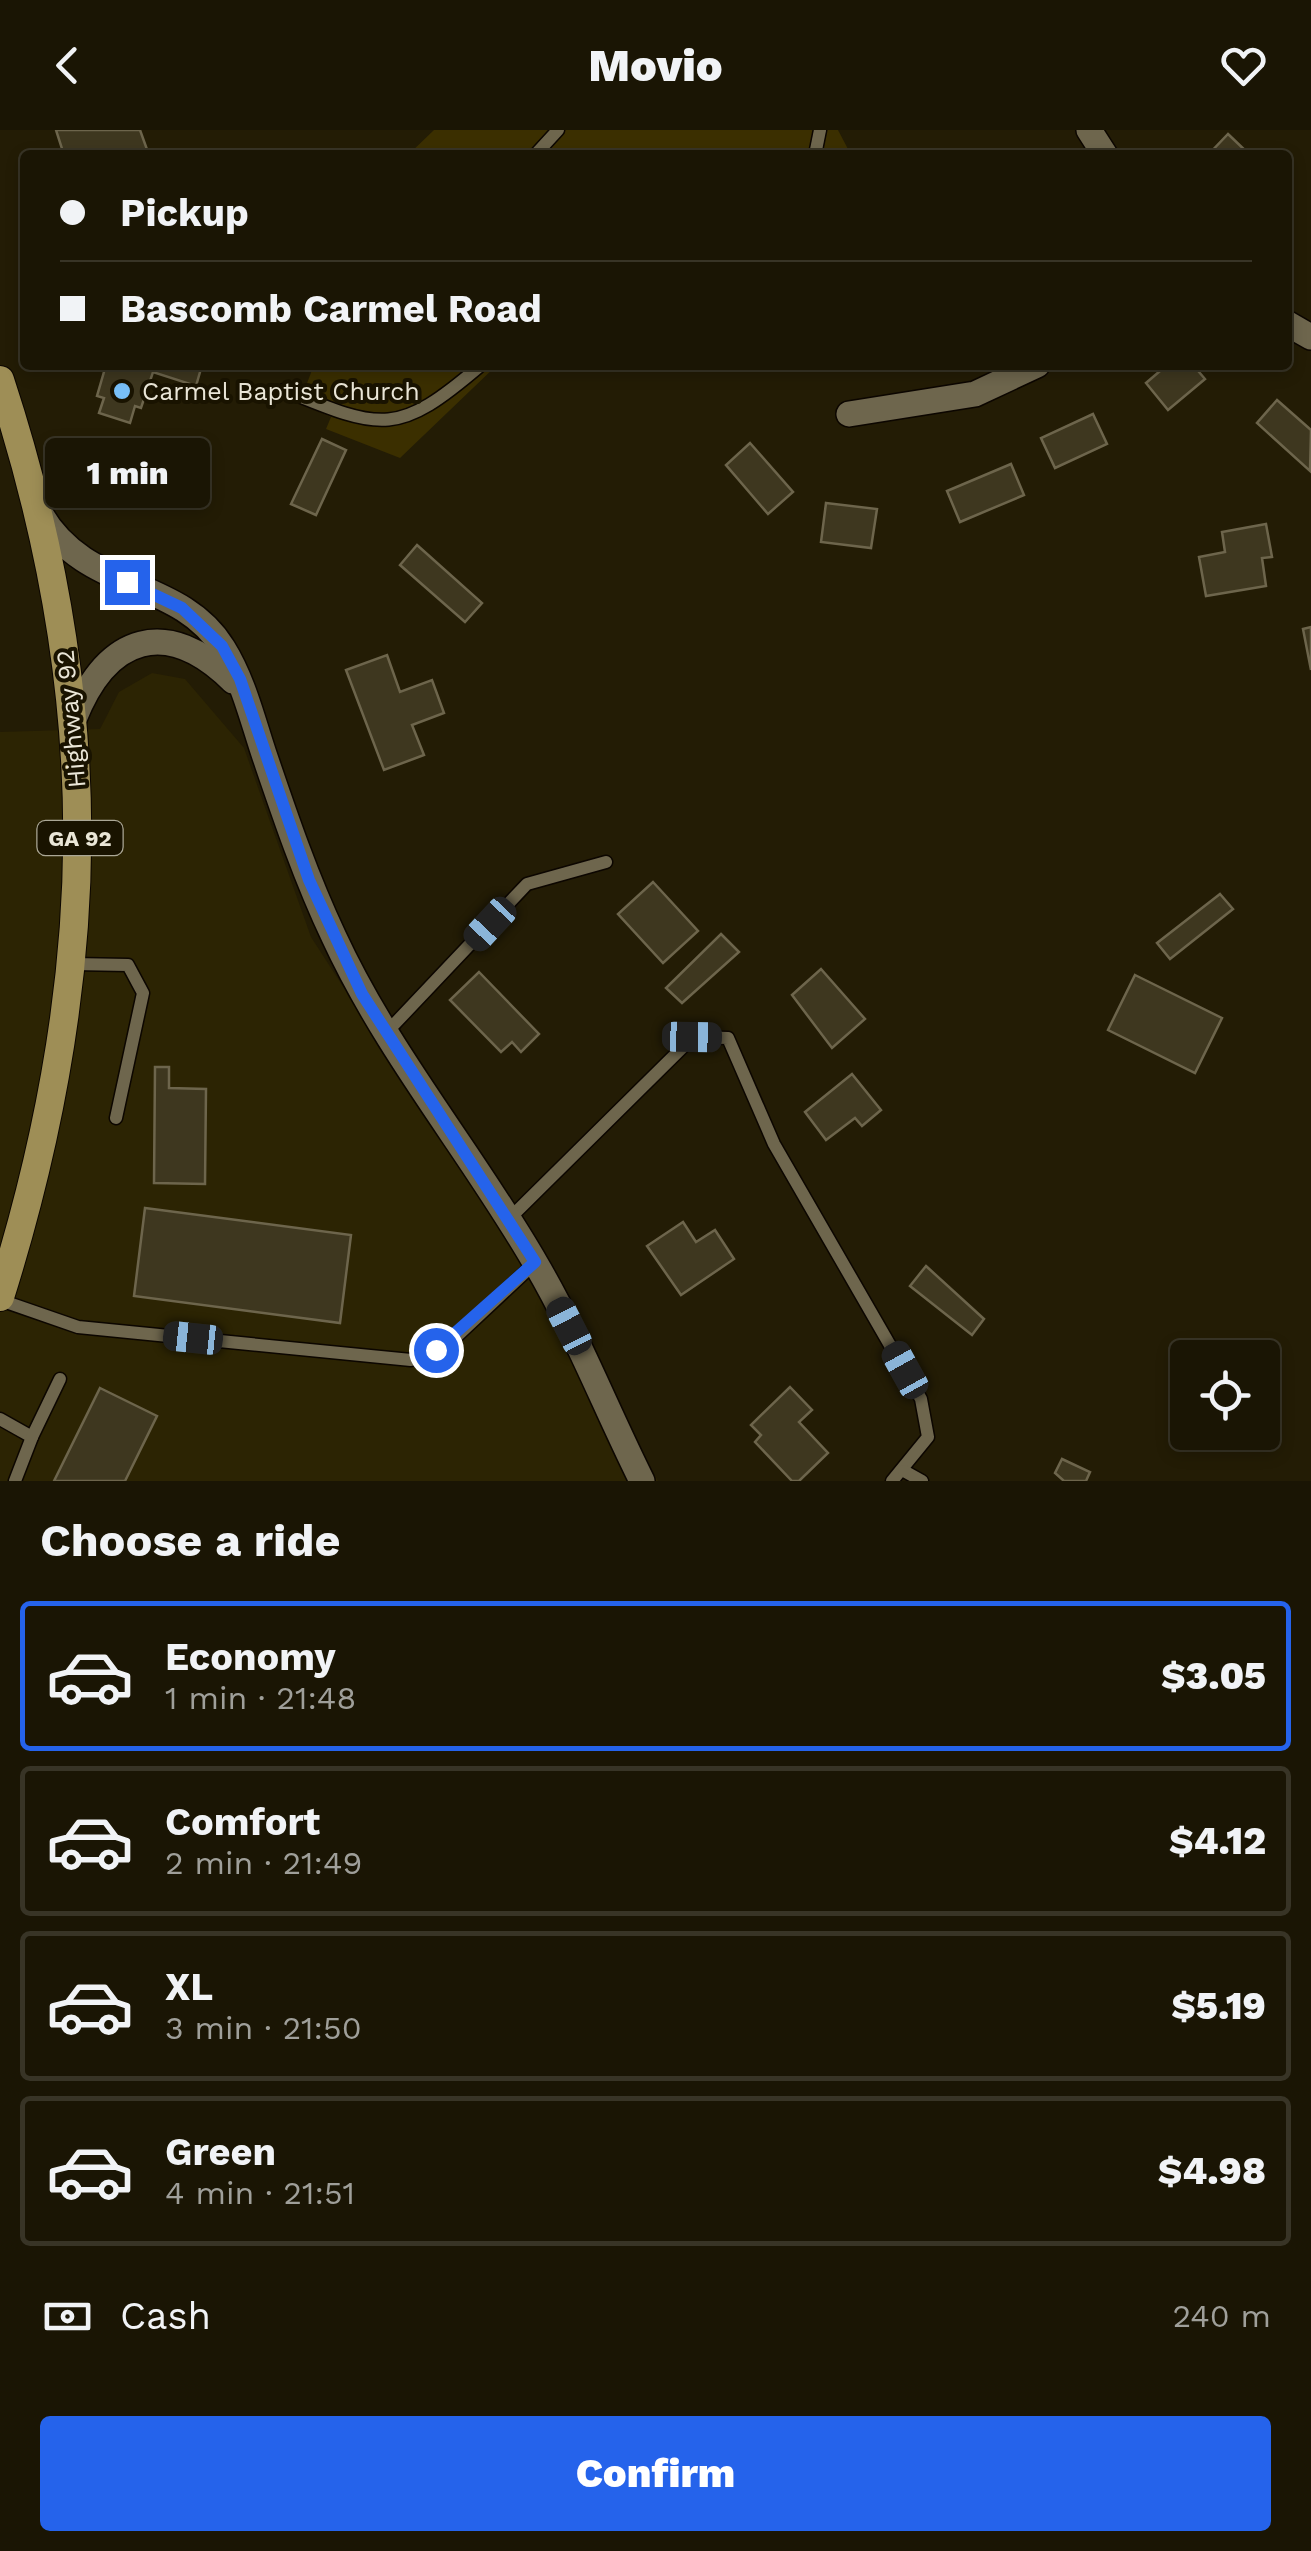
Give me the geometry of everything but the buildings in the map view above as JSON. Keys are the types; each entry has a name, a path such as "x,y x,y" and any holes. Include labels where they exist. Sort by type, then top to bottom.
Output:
{"main road":[{"name":"Highway 92","path":"0,380 40,512 74,719 80,843 74,964 44,1140 0,1299"}],"street":[{"path":"849,414 975,394 1027,370"},
{"path":"40,512 55,540 74,556 182,608 207,627 240,679 309,880 362,994 535,1262 642,1481"},
{"path":"74,719 85,691 100,672 121,653 144,643 190,646 233,681 247,705"}],"lane":[{"path":"540,150 558,130"},
{"path":"284,390 359,419 383,422 421,413 475,370"},
{"path":"386,1033 528,884 606,862"},
{"path":"74,964 128,965 143,993 116,1118"},
{"path":"508,1220 692,1037 728,1038 774,1144 921,1399 928,1437 892,1481"},
{"path":"0,1299 78,1327 412,1360 458,1335 535,1262"},
{"path":"15,1481 60,1379"},
{"path":"0,1419 32,1437"},
{"path":"904,1471 922,1481"}],"shaded area":[{"path":"434,130 838,130 848,150 413,150"},
{"path":"312,370 492,370 400,458 326,429 331,417 299,404"},
{"path":"152,673 185,679 244,748 311,937 628,1428 658,1481 0,1481 0,732 100,729 119,692"}],"place":[{"name":"Carmel Baptist Church","path":"122,391"}],"route":[{"path":"127,582 182,608 207,627 222,646 240,679 309,880 362,994 535,1262 458,1335 436,1350"}]}
